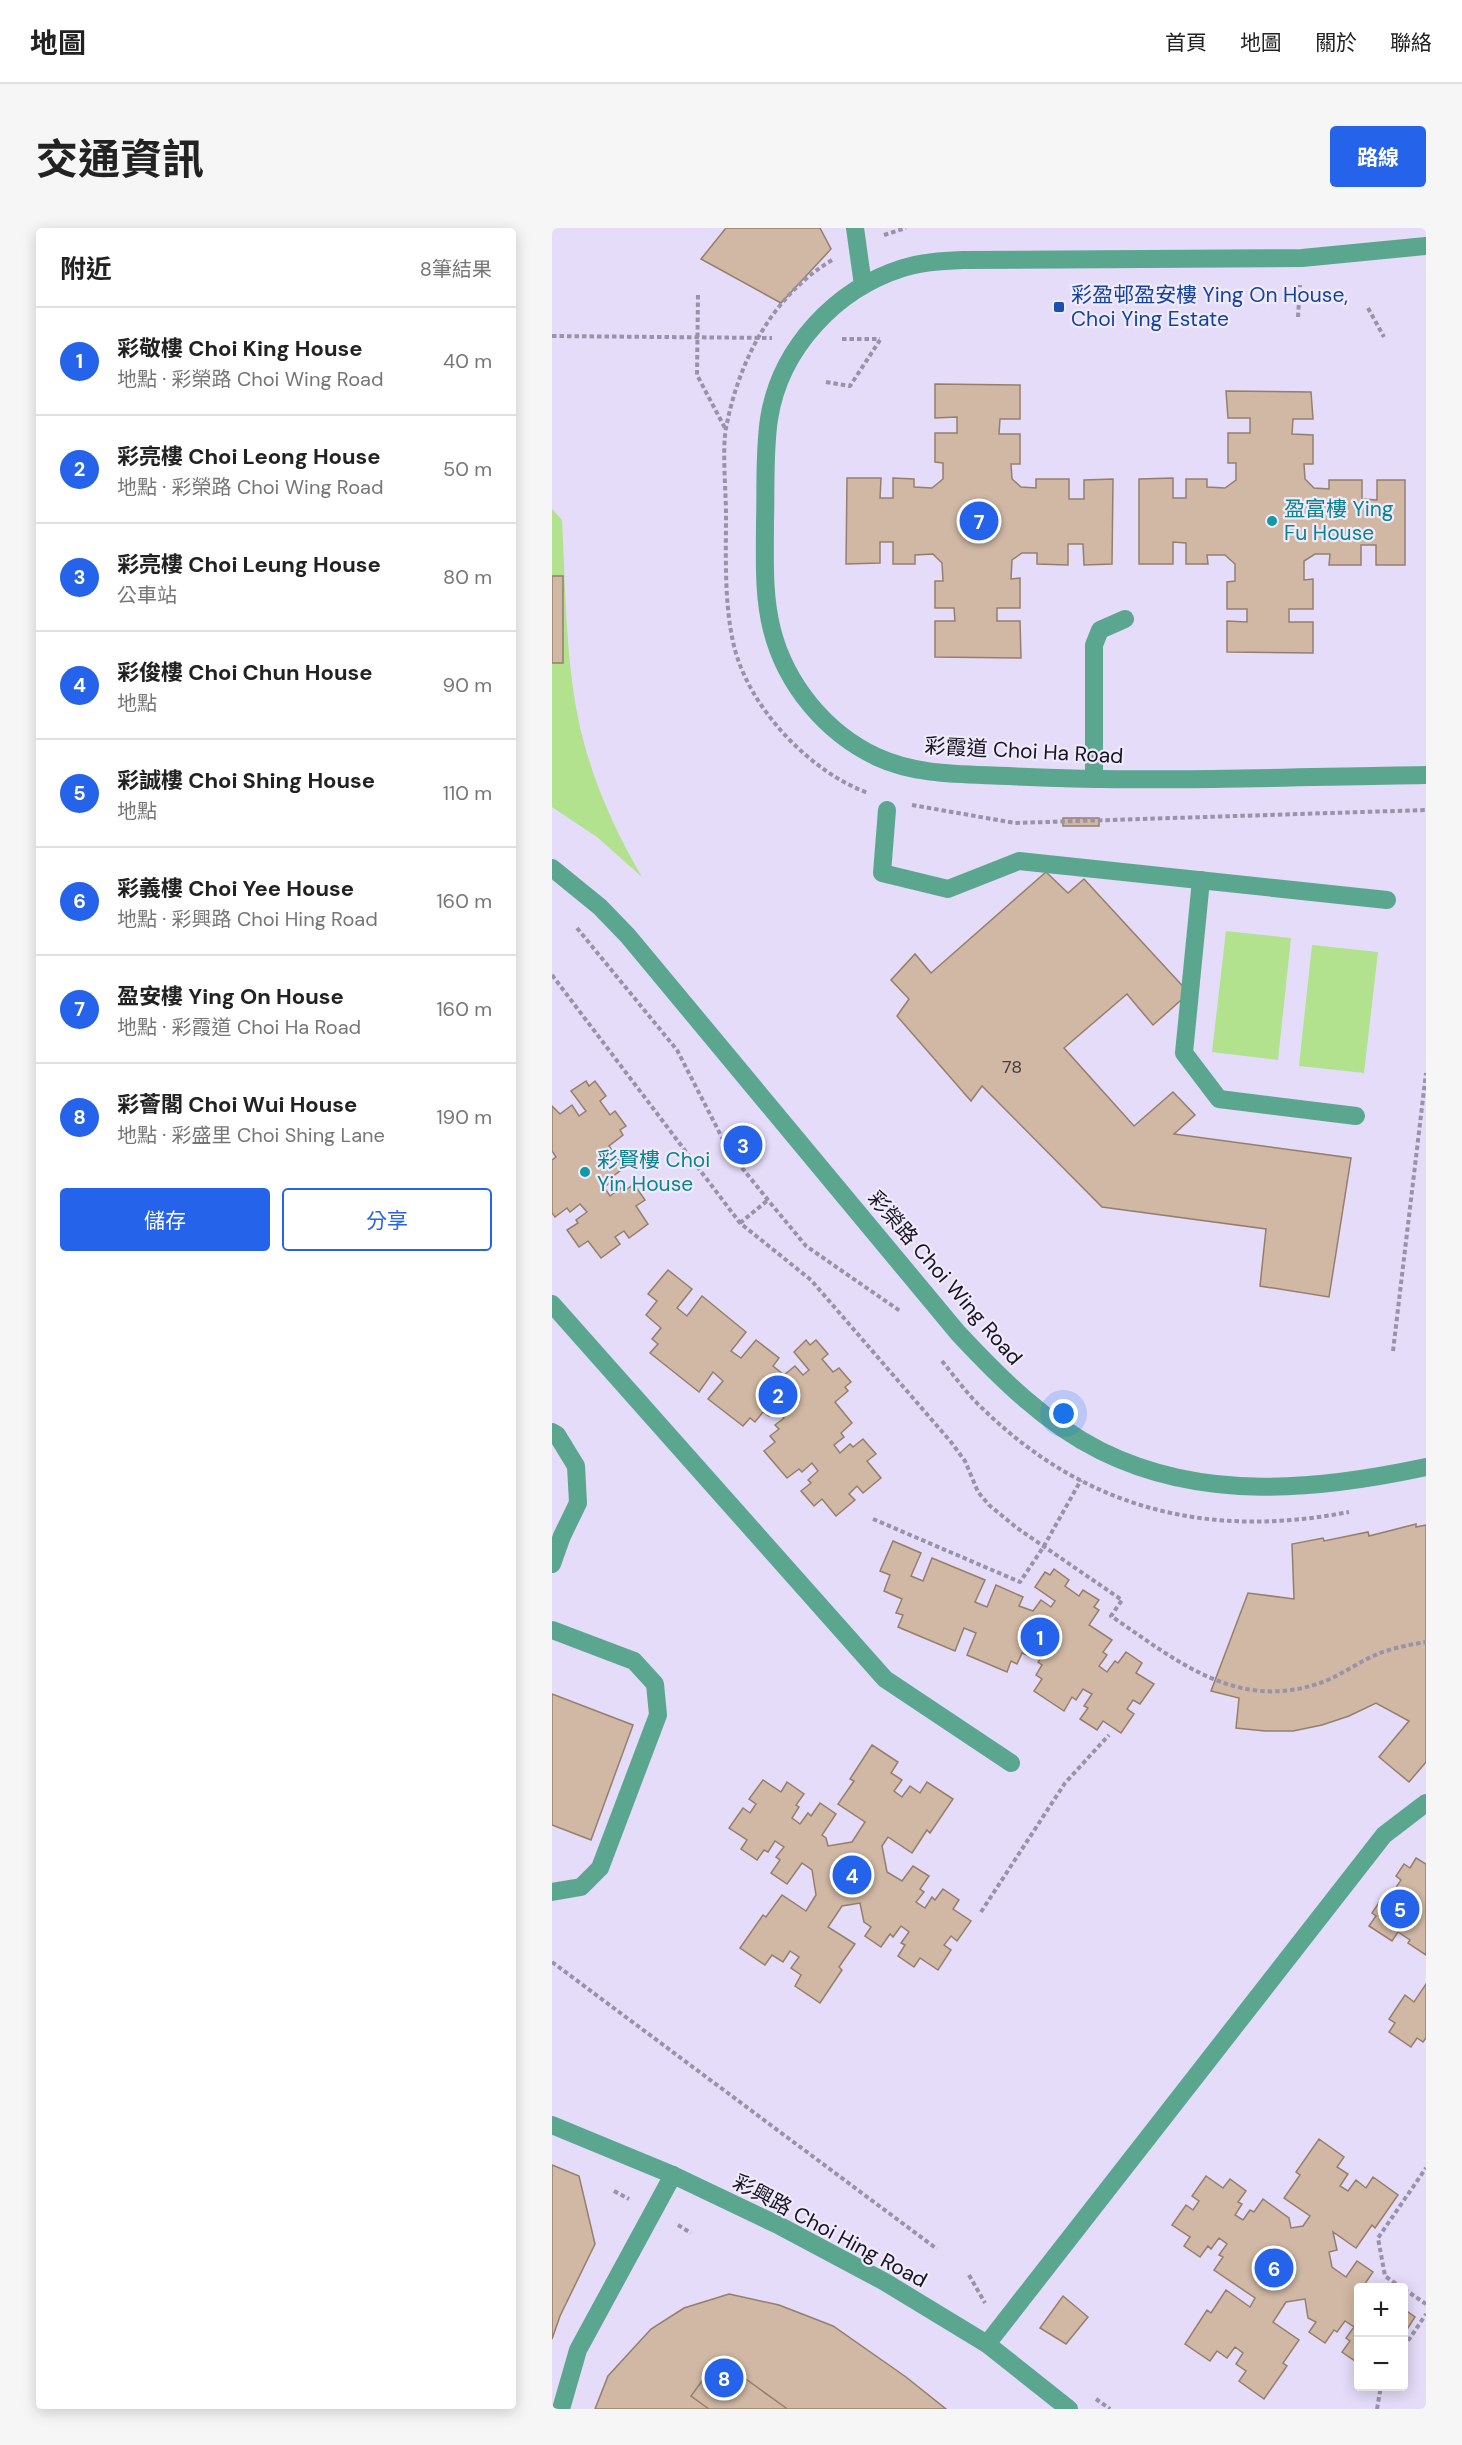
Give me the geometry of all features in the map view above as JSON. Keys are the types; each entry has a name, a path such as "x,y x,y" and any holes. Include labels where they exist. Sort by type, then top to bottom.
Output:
{"street":[{"path":"855,228 863,285"},
{"name":"彩霞道 Choi Ha Road","path":"1426,246 1302,258 974,260 928,262 905,267 863,285 834,305 815,324 783,373 769,417 766,446 766,593 772,631 796,686 812,708 833,728 877,757 900,766 928,772 1068,779 1426,775"},
{"path":"1095,779 1094,645 1100,630 1125,619"},
{"path":"894,806 882,873 948,889 1019,861 1387,900"},
{"name":"彩榮路 Choi Wing Road","path":"552,868 592,900 628,936 958,1333 994,1372 1026,1401 1063,1428 1101,1450 1142,1468 1180,1479 1223,1486 1268,1488 1325,1485 1426,1467"},
{"path":"1201,880 1184,1053 1219,1099 1356,1116"},
{"path":"552,1304 885,1679 1011,1763"},
{"path":"552,1432 557,1435 576,1466 578,1503 552,1564"},
{"path":"552,1630 634,1661 655,1684 658,1715 600,1868 581,1887 552,1892"},
{"path":"987,2344 1384,1835 1426,1803"},
{"name":"彩興路 Choi Hing Road","path":"552,2125 673,2175 780,2226 885,2282 987,2344 1068,2409"},
{"path":"561,2409 578,2350 673,2175"}],"path":[{"path":"698,295 697,375 726,430"},
{"path":"1368,308 1384,337"},
{"path":"552,336 777,338"},
{"path":"826,382 850,386 880,339 835,338"},
{"path":"894,806 1015,823 1426,810"},
{"path":"552,975 740,1223 811,1280 951,1442 965,1461 978,1492 989,1505 1122,1600 1111,1616 1196,1673 1225,1684 1256,1691 1289,1690 1319,1683 1385,1651 1426,1642"},
{"path":"1393,1351 1426,1073"},
{"path":"740,1223 768,1200"},
{"path":"873,1519 1020,1582 1044,1546 1081,1480"},
{"path":"981,1912 1065,1783 1108,1735"},
{"path":"552,1962 937,2249"},
{"path":"1395,2283 1384,2276 1378,2238 1426,2168"},
{"path":"1408,2291 1426,2304"},
{"path":"1408,2342 1426,2314"},
{"path":"1377,2409 1381,2391"}],"green space":[{"path":"552,509 562,520 570,660 584,743 608,812 642,877 597,837 552,807"},
{"path":"1226,931 1291,938 1278,1060 1212,1052"},
{"path":"1312,945 1378,952 1364,1073 1299,1066"}],"building":[{"path":"726,228 820,228 831,249 781,303 701,259"},
{"path":"935,384 1020,385 1020,419 1000,419 999,434 1020,434 1020,464 1011,464 1012,479 1021,487 1036,488 1036,479 1069,479 1069,499 1084,499 1084,480 1113,479 1112,564 1084,565 1083,544 1068,544 1068,565 1037,564 1037,553 1022,553 1012,560 1011,579 1020,578 1020,608 997,608 997,621 1020,621 1021,658 935,657 935,621 955,621 954,608 935,608 935,581 943,581 942,563 933,554 915,555 915,564 893,564 893,542 880,542 880,563 846,564 847,478 881,478 880,498 893,498 893,478 914,479 914,487 932,488 943,479 943,463 935,462 935,433 957,433 957,417 935,418"},
{"name":"盈富樓 Ying Fu House","path":"1226,391 1311,392 1313,419 1293,419 1292,434 1313,435 1313,464 1304,464 1305,479 1314,488 1329,489 1329,480 1362,480 1362,499 1377,500 1377,480 1405,480 1405,565 1376,565 1376,545 1361,545 1361,565 1329,565 1330,554 1315,554 1304,561 1304,580 1313,579 1313,609 1289,609 1289,622 1313,622 1313,653 1227,652 1227,621 1247,622 1247,609 1227,609 1227,582 1235,581 1235,564 1225,555 1207,555 1208,564 1186,564 1186,543 1173,542 1173,564 1139,564 1139,479 1173,478 1173,498 1186,498 1186,479 1207,479 1207,487 1225,488 1236,480 1236,463 1228,463 1228,433 1250,433 1250,418 1228,418"},
{"path":"552,576 563,576 563,663 552,663"},
{"path":"1063,818 1099,818 1099,826 1063,826"},
{"path":"1046,872 1068,893 1084,879 1189,993 1153,1025 1127,994 1064,1048 1134,1126 1173,1092 1195,1115 1174,1134 1351,1158 1329,1297 1260,1286 1266,1229 1102,1207 982,1086 971,1101 897,1016 909,999 891,980 915,954 931,973"},
{"name":"彩賢樓 Choi Yin House","path":"586,1081 589,1086 595,1081 606,1096 600,1101 610,1115 615,1111 626,1126 620,1130 623,1135 609,1146 624,1168 612,1177 614,1180 604,1187 610,1196 621,1188 623,1192 634,1184 645,1200 636,1206 648,1224 629,1238 624,1231 615,1237 620,1244 601,1258 588,1241 579,1247 567,1230 578,1223 576,1220 587,1212 580,1204 570,1212 567,1208 555,1217 552,1213 552,1160 556,1157 552,1151 552,1106 560,1114 572,1105 579,1116 586,1111 571,1091"},
{"path":"668,1270 692,1289 677,1308 687,1316 702,1296 746,1332 731,1351 741,1358 756,1340 779,1358 773,1366 784,1375 795,1366 803,1375 809,1370 794,1352 806,1340 810,1345 816,1340 828,1354 822,1359 833,1372 839,1368 851,1382 845,1387 848,1391 835,1402 852,1423 841,1433 844,1437 834,1445 840,1453 850,1444 853,1447 863,1439 876,1454 867,1461 881,1478 863,1493 857,1486 849,1494 855,1500 836,1516 822,1499 814,1506 801,1491 811,1483 808,1480 818,1471 812,1463 802,1472 799,1469 787,1478 764,1451 775,1442 770,1436 779,1429 775,1425 784,1418 775,1408 769,1416 763,1412 755,1422 750,1418 743,1426 708,1399 723,1381 713,1372 699,1392 650,1353 658,1344 652,1339 661,1328 646,1315 657,1301 648,1294"},
{"path":"1416,1524 1416,1527 1426,1525 1426,1762 1409,1782 1379,1757 1409,1721 1376,1703 1349,1716 1293,1731 1236,1728 1239,1698 1211,1691 1248,1593 1294,1599 1292,1544 1323,1538 1324,1541 1368,1532 1369,1536"},
{"path":"893,1541 921,1553 911,1576 923,1581 932,1558 985,1580 975,1602 987,1607 996,1585 1023,1597 1019,1606 1033,1611 1041,1600 1051,1607 1055,1601 1035,1587 1045,1572 1050,1575 1054,1569 1069,1580 1065,1586 1079,1596 1083,1590 1099,1600 1094,1607 1099,1610 1089,1625 1112,1640 1103,1652 1107,1655 1099,1666 1107,1672 1126,1652 1142,1663 1136,1673 1154,1684 1140,1704 1133,1700 1127,1709 1134,1714 1121,1733 1103,1721 1097,1730 1080,1719 1088,1708 1084,1706 1092,1694 1083,1689 1076,1700 1072,1697 1064,1711 1034,1691 1042,1679 1036,1675 1042,1665 1038,1662 1044,1654 1035,1647 1029,1656 1022,1653 1017,1664 1011,1661 1007,1672 967,1655 976,1633 964,1628 955,1651 898,1627 903,1615 896,1613 902,1599 884,1591 890,1575 880,1571"},
{"path":"552,1694 633,1725 591,1840 552,1825"},
{"path":"872,1745 898,1762 891,1773 902,1780 894,1791 902,1797 910,1786 920,1793 927,1782 953,1799 930,1833 927,1830 912,1853 888,1837 882,1846 887,1872 902,1881 913,1866 929,1876 920,1889 924,1892 916,1902 925,1908 932,1897 935,1900 943,1889 959,1900 953,1909 971,1921 957,1941 951,1936 944,1945 951,1950 938,1970 920,1958 914,1967 898,1956 905,1945 901,1943 909,1932 901,1926 893,1937 890,1934 881,1947 865,1936 871,1927 864,1922 860,1903 842,1906 828,1927 855,1944 839,1967 842,1970 820,2003 795,1986 801,1975 791,1968 799,1957 790,1951 783,1962 772,1955 765,1965 740,1948 763,1915 766,1917 782,1895 806,1911 816,1895 812,1870 802,1863 787,1884 771,1873 780,1860 776,1857 784,1847 775,1841 768,1852 764,1850 757,1860 741,1849 747,1840 729,1828 743,1808 750,1813 756,1804 749,1799 763,1780 781,1792 787,1782 804,1794 796,1805 799,1807 792,1818 800,1824 808,1813 811,1816 820,1803 836,1814 822,1835 826,1838 828,1846 852,1842 865,1822 838,1804 854,1781 850,1779"},
{"path":"1416,1858 1426,1864 1426,1955 1408,1943 1410,1940 1398,1932 1392,1941 1369,1926 1376,1916 1372,1913 1380,1901 1385,1904 1391,1895 1398,1900 1402,1894 1395,1889 1401,1880 1396,1876 1404,1864 1410,1868"},
{"path":"1426,1984 1426,2038 1423,2042 1417,2038 1411,2047 1389,2032 1395,2023 1389,2019 1405,1995 1414,2002"},
{"path":"1319,2139 1344,2157 1337,2167 1348,2174 1340,2186 1348,2191 1356,2180 1366,2188 1373,2177 1398,2195 1375,2228 1372,2225 1356,2248 1333,2232 1337,2250 1329,2252 1332,2267 1346,2277 1357,2261 1373,2272 1365,2283 1354,2283 1354,2327 1345,2321 1337,2332 1334,2330 1325,2343 1309,2332 1316,2322 1308,2318 1305,2299 1286,2302 1273,2322 1299,2340 1283,2363 1287,2366 1264,2399 1239,2381 1246,2371 1236,2364 1243,2353 1235,2347 1227,2358 1217,2351 1210,2361 1185,2344 1207,2310 1211,2313 1226,2290 1250,2307 1255,2298 1214,2270 1223,2257 1219,2255 1227,2244 1219,2238 1211,2249 1208,2246 1200,2257 1184,2246 1190,2237 1172,2225 1186,2205 1193,2210 1199,2201 1192,2196 1206,2176 1223,2188 1230,2179 1246,2191 1238,2202 1242,2204 1235,2215 1243,2220 1250,2210 1254,2212 1263,2199 1289,2218 1291,2228 1303,2226 1310,2216 1284,2198 1300,2175 1296,2172"},
{"path":"552,2165 579,2176 595,2244 560,2316 552,2339"},
{"path":"729,2294 779,2305 833,2326 906,2377 946,2409 595,2409 608,2376 651,2329 684,2308"},
{"path":"1063,2296 1088,2317 1066,2344 1040,2328"},
{"path":"1408,2312 1415,2317 1408,2328"},
{"path":"1354,2327 1354,2360 1342,2352 1350,2341 1346,2338"},
{"path":"718,2359 786,2408 709,2409 691,2396"}],"place":[{"name":"彩盈邨盈安樓 Ying On House, Choi Ying Estate","path":"1059,307"},
{"name":"盈安樓 Ying On House","path":"979,521"},
{"name":"盈富樓 Ying Fu House","path":"1272,521"},
{"name":"彩亮樓 Choi Leung House","path":"743,1145"},
{"name":"彩賢樓 Choi Yin House","path":"585,1172"},
{"name":"彩亮樓 Choi Leong House","path":"778,1395"},
{"name":"彩敬樓 Choi King House","path":"1040,1637"},
{"name":"彩俊樓 Choi Chun House","path":"852,1875"},
{"name":"彩誠樓 Choi Shing House","path":"1400,1909"},
{"name":"彩義樓 Choi Yee House","path":"1274,2268"},
{"name":"彩薈閣 Choi Wui House","path":"724,2378"}]}
